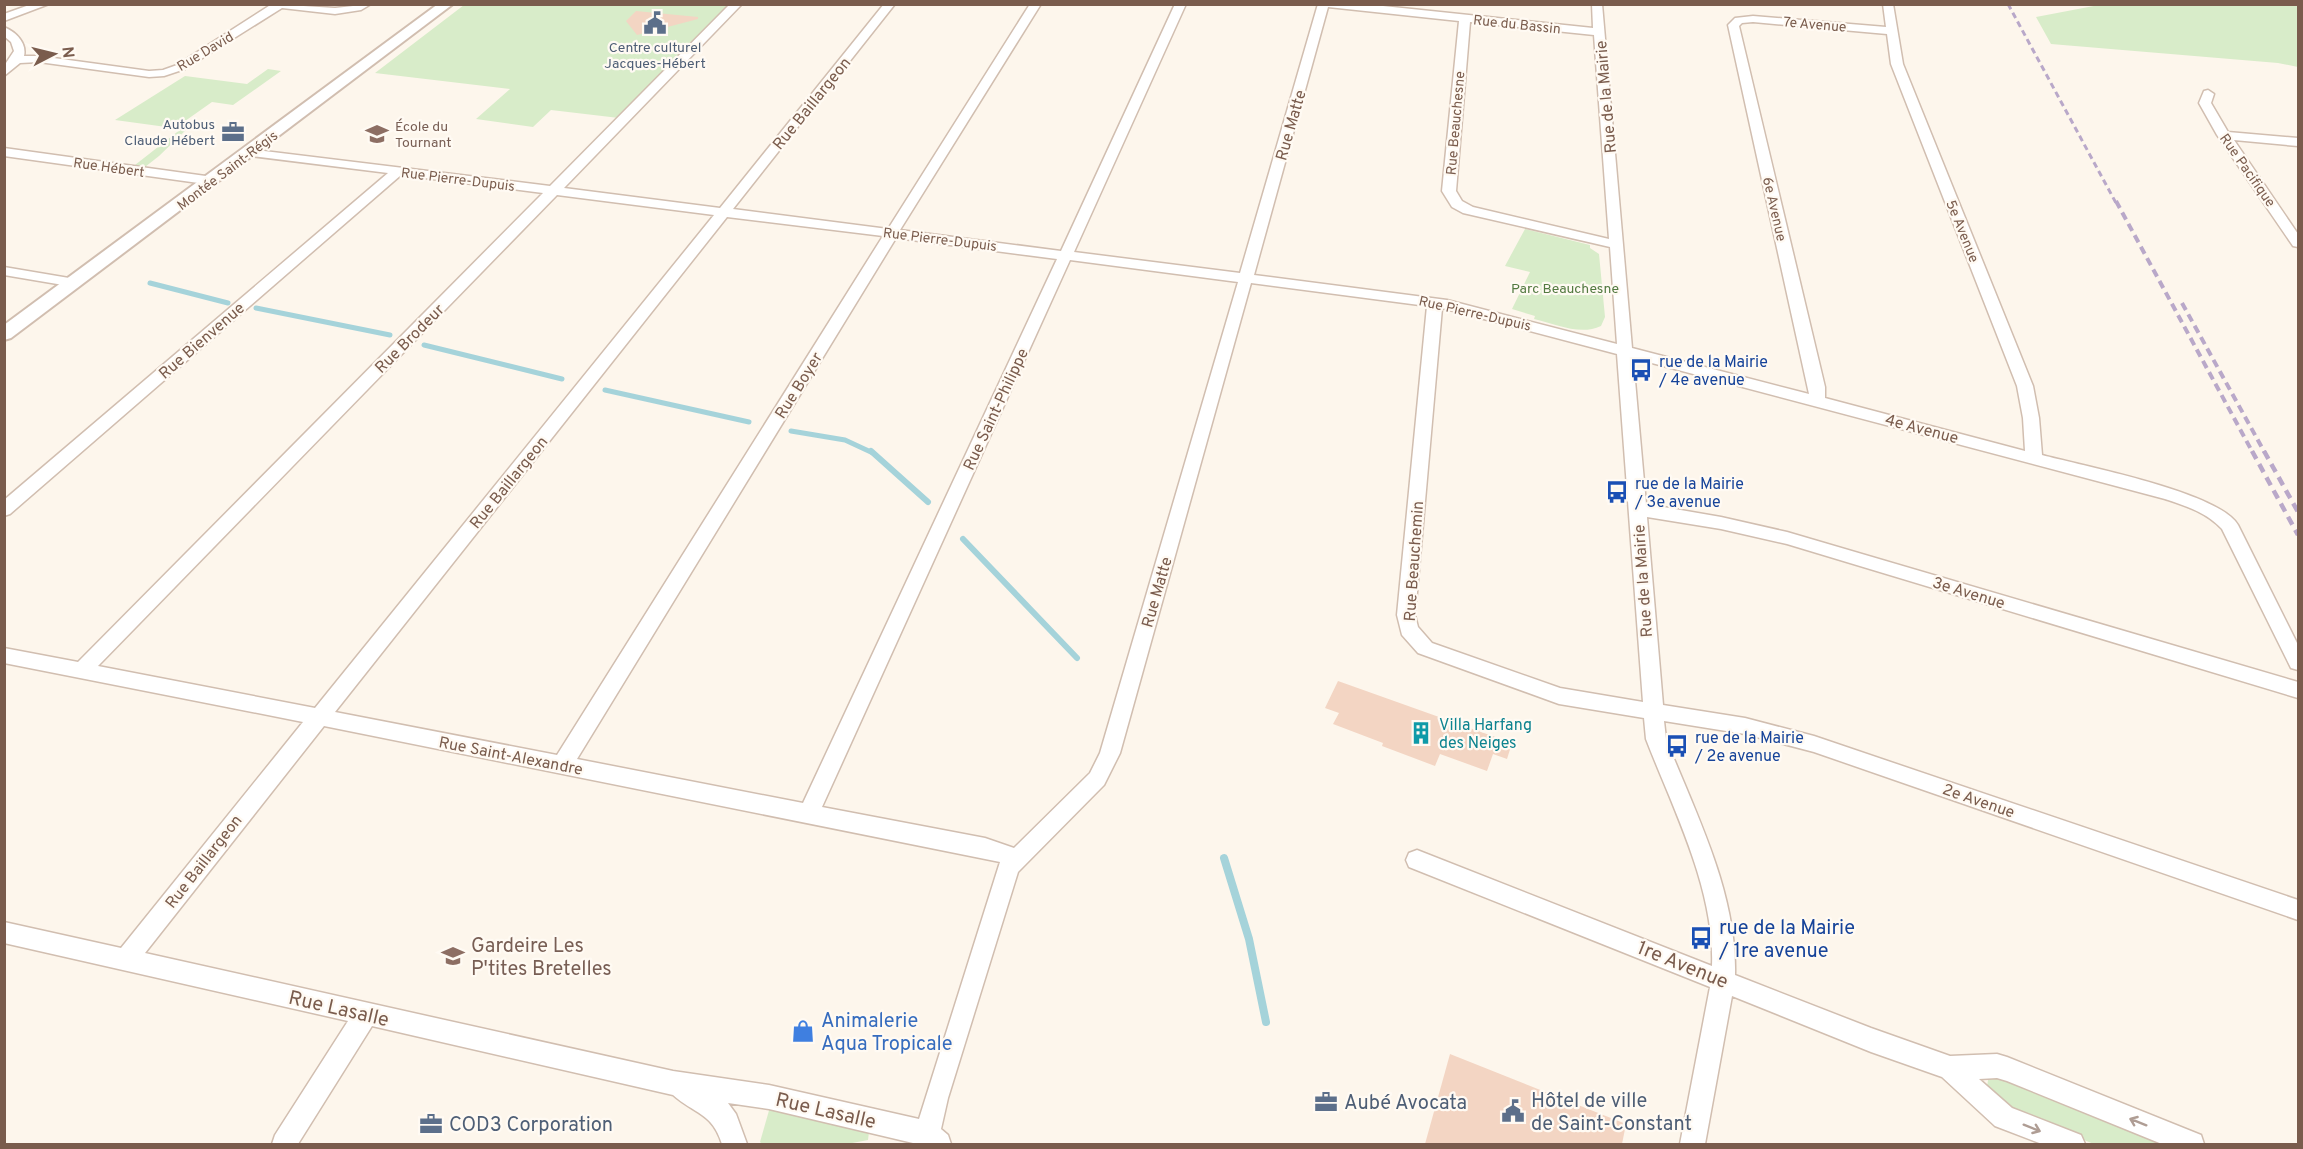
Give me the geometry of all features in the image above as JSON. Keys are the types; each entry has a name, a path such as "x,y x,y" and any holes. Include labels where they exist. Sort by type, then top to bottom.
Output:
{"street":[{"path":"4,18 44,4"},
{"path":"278,5 342,12 355,10 366,4"},
{"name":"Montée Saint-Régis","path":"4,334 213,181 447,4"},
{"name":"Rue Brodeur","path":"81,671 737,4"},
{"name":"Rue Baillargeon","path":"125,960 890,4"},
{"name":"Rue Boyer","path":"562,765 1036,4"},
{"name":"Rue Saint-Philippe","path":"809,813 1180,4"},
{"name":"Rue du Bassin","path":"1326,4 1599,32"},
{"name":"Rue Matte","path":"930,1141 1004,879 1016,859 1097,779 1104,768 1326,4"},
{"name":"Rue de la Mairie","path":"1597,4 1656,739 1700,847 1715,896 1724,949 1723,980 1692,1144"},
{"name":"5e Avenue","path":"1888,4 1896,64 2025,386 2031,411 2034,458"},
{"name":"Rue David","path":"16,60 39,59 149,74 164,73 181,67 278,5"},
{"name":"Rue Beauchesne","path":"1465,18 1449,191 1453,200 1468,210 1591,240 1617,244"},
{"name":"7e Avenue","path":"1739,20 1753,19 1892,31"},
{"name":"6e Avenue","path":"1739,20 1733,25 1734,33 1817,387 1816,400"},
{"path":"4,30 20,45 16,60 4,73"},
{"name":"Rue Pacifique","path":"2208,94 2205,103 2223,135 2292,224 2298,243"},
{"path":"2223,135 2298,142"},
{"name":"Rue Hébert","path":"4,152 213,181"},
{"name":"Rue Pierre-Dupuis","path":"251,152 1435,302 1625,350"},
{"name":"Rue Bienvenue","path":"4,510 398,171"},
{"path":"4,272 75,283"},
{"name":"Rue Beauchemin","path":"1435,302 1407,615 1409,630 1418,643 1434,653 1544,691 1573,699 1653,712"},
{"name":"4e Avenue","path":"1625,350 2168,494 2217,513 2234,532 2298,663"},
{"name":"3e Avenue","path":"1637,509 1721,523 1787,538 2298,690"},
{"name":"Rue Saint-Alexandre","path":"4,655 986,848 1016,859"},
{"name":"2e Avenue","path":"1653,712 1745,726 1814,744 2298,910"},
{"name":"1re Avenue","path":"1418,860 1871,1040 1950,1068 1997,1066 2192,1144"},
{"name":"Rue Lasalle","path":"4,932 673,1083 769,1097 930,1141"},
{"path":"284,1144 366,1014"},
{"name":"1re Avenue","path":"1950,1068 2004,1117 2072,1144"},
{"name":"Rue Lasalle","path":"673,1083 710,1103 722,1114 730,1126 735,1144"}],"green space":[{"path":"464,5 731,5 619,118 551,110 533,127 476,119 510,89 375,73"},
{"path":"2099,5 2298,5 2298,67 2278,63 2051,44 2036,17"},
{"path":"268,69 281,71 233,105 212,102 178,126 188,128 159,156 145,167 135,165 181,129 115,120 185,76 247,84"},
{"name":"Parc Beauchesne","path":"1525,229 1590,245 1590,248 1599,254 1605,317 1601,326 1585,330 1568,328 1534,319 1535,316 1512,309 1530,272 1505,266"},
{"path":"1993,1077 2013,1080 2172,1144 2094,1144 2004,1108 1987,1087 1988,1080"},
{"path":"770,1107 869,1132 868,1140 847,1144 762,1144 760,1142"}],"building":[{"name":"Centre culturel Jacques-Hébert","path":"636,11 698,17 698,19 637,35 626,21"},
{"name":"Villa Harfang des Neiges","path":"1338,681 1512,743 1507,759 1493,754 1487,771 1440,754 1435,766 1333,724 1339,713 1325,708"},
{"name":"Hôtel de ville de Saint-Constant","path":"1450,1054 1626,1124 1622,1144 1425,1144"}],"waterway":[{"path":"150,283 228,303"},
{"path":"256,308 390,335"},
{"path":"424,345 562,379"},
{"path":"605,390 749,422"},
{"path":"791,431 845,440 873,453"},
{"path":"871,451 928,502"},
{"path":"963,539 1077,658"},
{"path":"1224,858 1249,939 1266,1022"}],"railway":[{"path":"2008,4 2116,203"},
{"path":"2116,201 2253,453"},
{"path":"2182,303 2265,453"},
{"path":"2252,451 2298,535"},
{"path":"2264,451 2298,512"}],"place":[{"name":"Centre culturel Jacques-Hébert","path":"655,23"},
{"name":"Autobus Claude Hébert","path":"233,132"},
{"name":"École du Tournant","path":"377,134"},
{"name":"rue de la Mairie / 4e avenue","path":"1641,370"},
{"name":"rue de la Mairie / 3e avenue","path":"1617,492"},
{"name":"Villa Harfang des Neiges","path":"1421,733"},
{"name":"rue de la Mairie / 2e avenue","path":"1677,746"},
{"name":"rue de la Mairie / 1re avenue","path":"1701,938"},
{"name":"Gardeire Les P'tites Bretelles","path":"453,956"},
{"name":"Animalerie Aqua Tropicale","path":"803,1031"},
{"name":"Aubé Avocata","path":"1326,1102"},
{"name":"Hôtel de ville de Saint-Constant","path":"1513,1111"},
{"name":"COD3 Corporation","path":"431,1124"}]}
